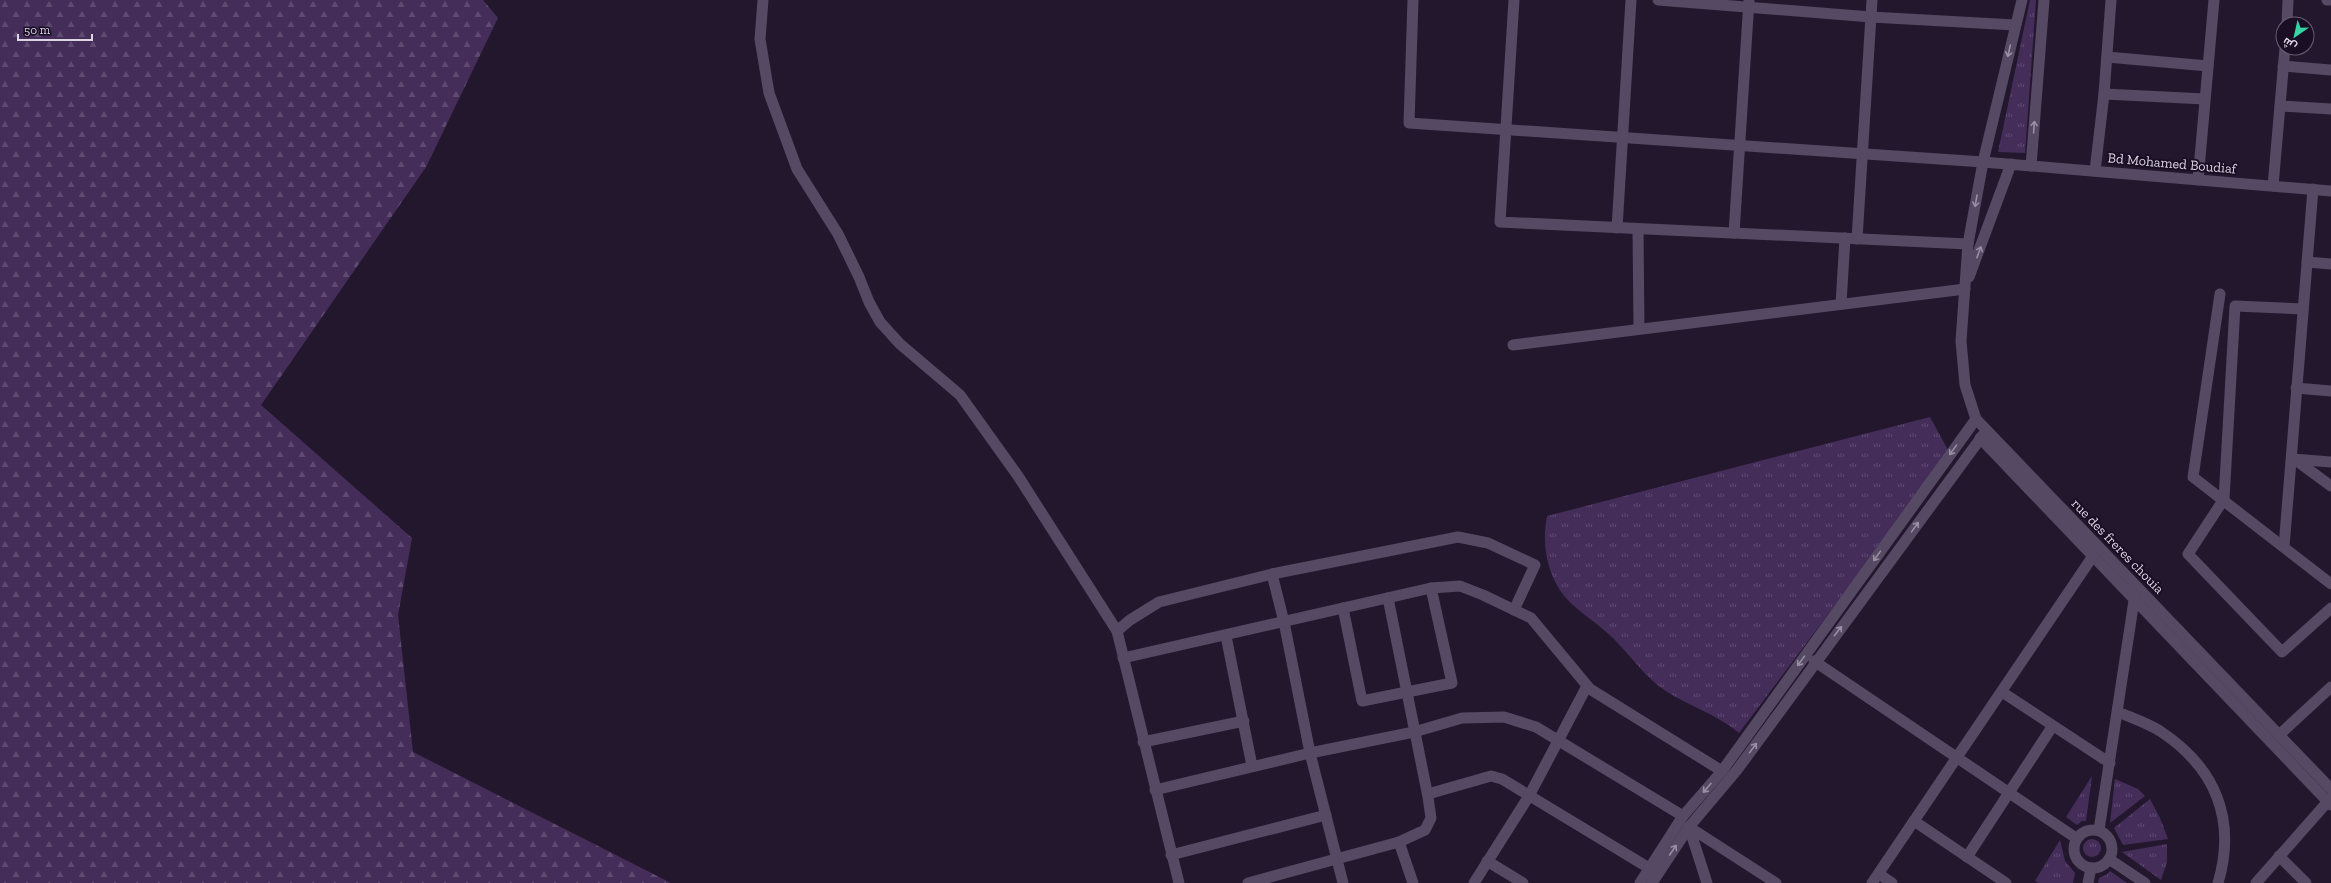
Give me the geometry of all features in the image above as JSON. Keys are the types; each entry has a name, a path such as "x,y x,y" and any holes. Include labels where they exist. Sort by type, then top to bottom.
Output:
{"street":[{"path":"763,0 760,39 769,93 797,169 838,234 859,277 869,302 880,322 900,344 960,395 1018,476 1117,631 1143,742 1179,883"},
{"name":"Bd Mohamed Boudiaf","path":"1414,0 1409,123 2011,164 2331,191"},
{"path":"1514,0 1500,222 1968,244"},
{"path":"1617,228 1631,0"},
{"path":"1658,0 1748,4 1871,17 2015,25"},
{"path":"1857,239 1872,0"},
{"name":"rue des freres chouia","path":"2022,0 1983,162 1968,244 1961,341 1965,385 1976,418 1983,435 2135,593 2279,735 2331,789"},
{"path":"2031,166 2044,0"},
{"path":"2095,171 2104,94 2111,0"},
{"path":"2198,180 2214,0"},
{"path":"2287,16 2288,0"},
{"path":"1734,233 1748,4"},
{"path":"2273,186 2284,56"},
{"path":"2107,57 2208,66"},
{"path":"2283,66 2331,70"},
{"path":"2104,94 2205,99"},
{"path":"2280,106 2331,109"},
{"path":"1514,345 1965,289 2011,164"},
{"path":"2284,547 2293,458 2296,388 2313,189"},
{"path":"1638,229 1639,329"},
{"path":"1841,304 1845,238"},
{"path":"2307,262 2331,264"},
{"path":"2220,294 2193,477 2224,499 2331,584"},
{"path":"2303,309 2235,306 2224,499 2188,554 2282,652 2331,608"},
{"path":"2296,388 2331,391"},
{"path":"1640,883 1683,816 1722,771 1976,418"},
{"path":"1652,883 1689,827 1737,770 1814,662 1983,435"},
{"path":"2293,458 2331,462"},
{"path":"2293,458 2331,486"},
{"path":"1117,631 1130,620 1159,602 1272,574 1458,537 1488,543 1536,565 1514,610"},
{"path":"1892,883 1876,878 2096,552"},
{"path":"1272,574 1284,622 1310,753 1343,883"},
{"path":"1123,658 1226,636 1431,588 1460,586 1483,595 1531,618 1572,664 1587,686 1622,711 1722,771"},
{"path":"1343,608 1362,701 1452,683 1431,588"},
{"path":"2099,830 2135,593"},
{"path":"2135,593 2330,801 2256,883"},
{"path":"1248,883 1399,842 1425,830 1430,818 1428,794 1414,732 1388,598"},
{"path":"1226,636 1252,766"},
{"path":"1814,662 2076,838"},
{"path":"1474,883 1529,796 1587,686"},
{"path":"2279,735 2331,688"},
{"path":"2002,692 2052,727 2110,763"},
{"path":"2118,712 2159,730 2194,760 2209,780 2224,816 2225,847 2218,883"},
{"path":"1155,790 1310,753 1414,732 1462,718 1504,717 1536,726 1683,816"},
{"path":"1143,742 1244,721"},
{"path":"1967,857 2052,727"},
{"path":"1428,794 1490,776 1502,779 1649,868"},
{"path":"1171,855 1326,815"},
{"path":"1914,821 2006,883"},
{"path":"1689,827 1708,883"},
{"path":"1689,827 1776,883"},
{"path":"2087,830 2099,830 2105,833 2111,842 2109,859 2101,866 2091,868 2084,866 2075,857 2073,850 2076,838 2087,830"},
{"path":"1399,842 1413,883"},
{"path":"2279,856 2306,883"},
{"path":"2109,859 2145,883"},
{"path":"1487,861 1523,883"},
{"path":"2088,883 2091,868"}],"green space":[{"path":"0,0 483,0 498,18 426,167 261,405 412,538 398,615 413,752 671,883 0,883"},
{"path":"2030,0 2036,0 2025,153 1998,152"},
{"path":"1930,417 1948,450 1869,560 1739,733 1720,719 1679,699 1653,682 1604,629 1573,605 1564,596 1552,575 1546,552 1545,528 1547,516"},
{"path":"2092,776 2086,821 2082,821 2077,825 2066,817"},
{"path":"2115,779 2138,789 2145,796 2110,823"},
{"path":"2150,799 2160,818 2168,839 2123,845 2114,828"},
{"path":"2092,839 2098,842 2101,848 2098,854 2092,857 2086,854 2083,848 2086,842"},
{"path":"2060,840 2065,861 2075,873 2073,883 2039,883 2035,881"},
{"path":"2167,844 2167,862 2161,880 2122,852"},
{"path":"2110,871 2127,883 2098,883 2099,878 2106,875"}]}
